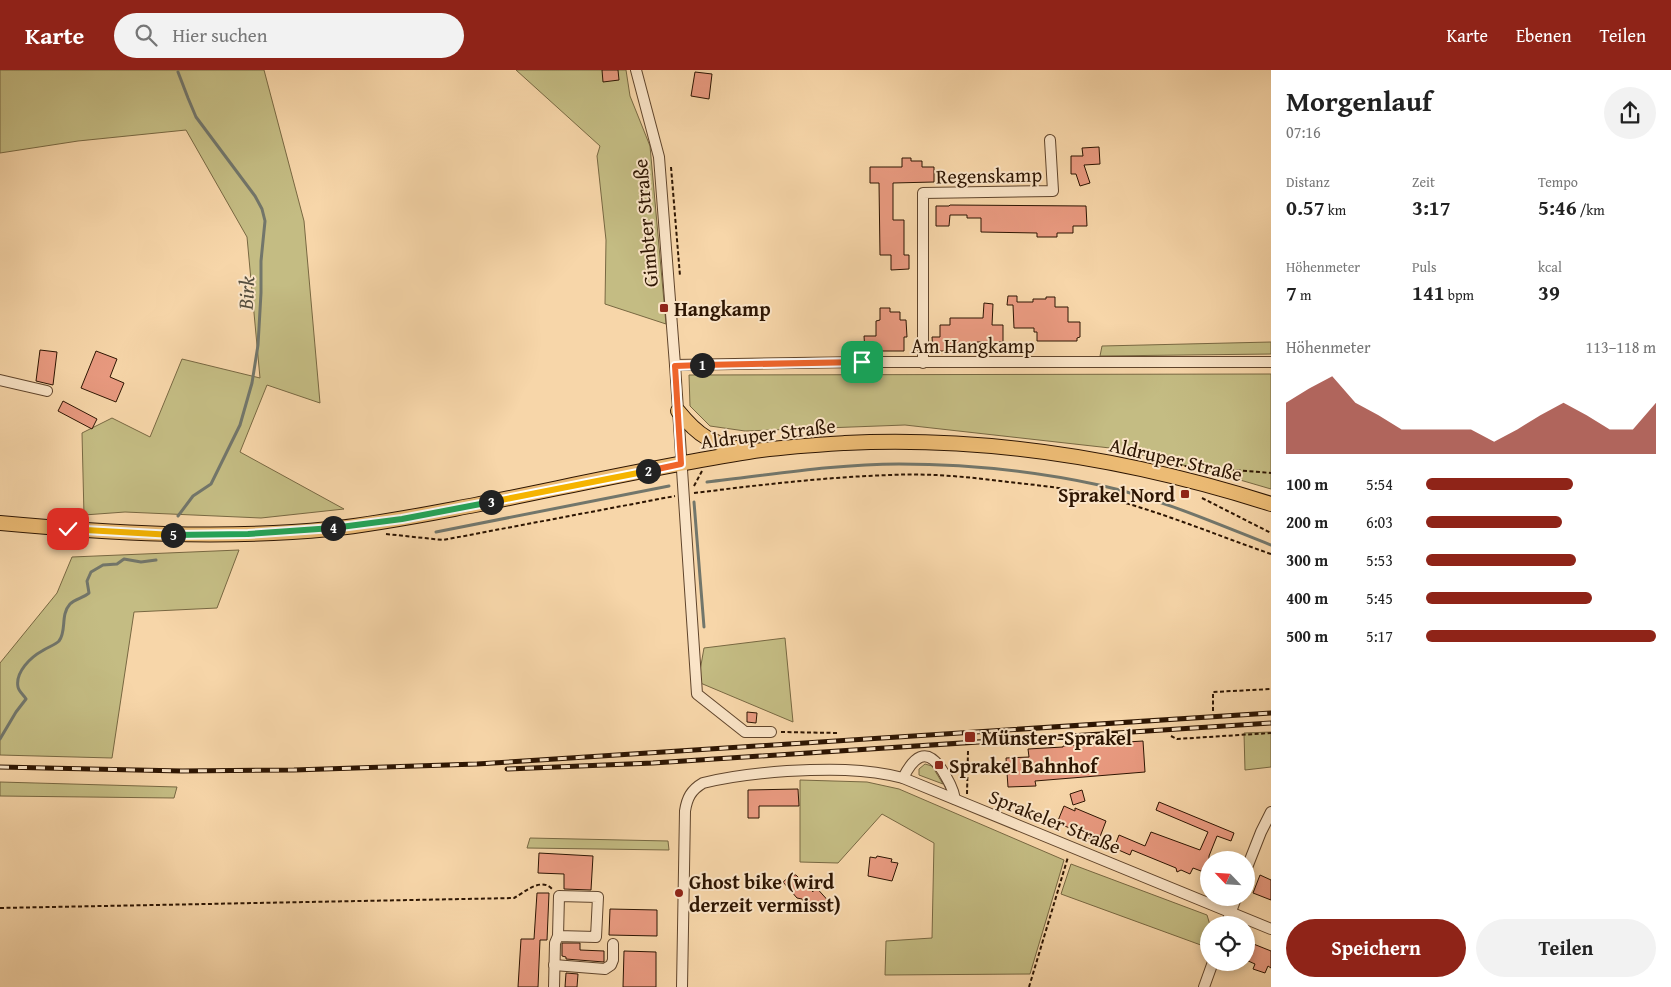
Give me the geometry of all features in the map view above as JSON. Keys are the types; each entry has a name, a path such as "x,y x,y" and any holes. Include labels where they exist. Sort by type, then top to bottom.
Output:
{"main road":[{"path":"678,410 692,428 708,440 750,452"},
{"name":"Aldruper Straße","path":"0,523 119,533 185,535 248,534 328,529 402,519 750,452 812,445 871,442 1002,447 1067,455 1152,471 1271,504"}],"street":[{"name":"Gimbter Straße","path":"636,70 659,157 697,694 745,732 771,732"},
{"name":"Regenskamp","path":"923,363 923,193 1053,191 1050,140"},
{"name":"Am Hangkamp","path":"675,366 1271,362"},
{"path":"0,380 47,391"},
{"path":"903,778 915,760 927,756 935,760 939,765 953,790 955,799"},
{"name":"Sprakeler Straße","path":"682,987 686,801 696,787 703,784 760,773 849,770 903,778 1271,930"},
{"path":"1254,851 1271,812"},
{"path":"554,987 559,896 598,897 596,937 558,936"},
{"path":"1229,916 1233,906"},
{"path":"554,965 605,968 611,965 613,960 613,944"},
{"path":"1204,987 1210,971"}],"path":[{"path":"1166,461 1185,466 1271,473"},
{"path":"683,494 799,481 892,475 979,478 1056,487 1130,504 1271,554"},
{"path":"1203,498 1271,533"},
{"path":"1213,711 1213,692 1271,689"},
{"path":"771,732 839,733"},
{"path":"1171,736 1177,739 1271,733"},
{"path":"967,804 968,752"},
{"path":"1029,987 1071,847"},
{"path":"0,908 514,898 539,884 549,885 559,896"}],"shaded area":[{"path":"0,70 264,70 304,221 320,403 267,385 240,452 344,509 261,518 125,512 84,515 82,433 112,418 150,437 182,359 260,378 247,237 186,130 78,141 0,153"},
{"path":"516,70 626,70 630,96 650,146 666,324 605,304 606,240 597,156 600,146"},
{"path":"1271,342 1271,354 1100,356 1102,346"},
{"path":"1271,374 1271,489 1119,449 905,425 745,431 710,426 690,406 689,375"},
{"path":"239,550 217,608 134,612 112,758 0,755 0,663 57,593 72,557"},
{"path":"785,638 793,722 698,682 704,648"},
{"path":"1271,732 1271,767 1245,770 1244,733"},
{"path":"925,764 932,766 943,784 919,775 919,769"},
{"path":"800,780 867,782 899,789 1064,860 1030,974 885,975 886,941 932,938 934,843 882,814 838,863 800,862"},
{"path":"0,782 177,787 174,798 0,796"},
{"path":"530,838 668,841 669,850 527,848"},
{"path":"1071,864 1207,915 1200,916 1200,945 1061,894"}],"building":[{"path":"602,70 618,70 619,80 603,82"},
{"path":"695,72 712,74 709,99 691,96"},
{"path":"1099,147 1100,164 1084,165 1090,183 1080,186 1076,174 1071,174 1071,156 1083,156 1082,148"},
{"path":"902,158 911,158 911,161 922,161 922,167 934,167 934,182 893,183 893,220 904,220 904,255 909,255 909,269 891,270 891,255 880,255 879,183 870,183 870,167 902,167"},
{"path":"936,206 1086,206 1087,226 1073,226 1073,233 1057,233 1057,237 1037,237 1037,233 981,232 981,218 967,218 967,215 950,215 949,226 936,226"},
{"path":"1008,296 1017,296 1017,302 1033,302 1033,299 1055,297 1055,307 1068,307 1068,322 1080,322 1080,337 1077,338 1077,341 1037,341 1037,332 1034,332 1034,328 1014,328 1013,305 1007,305"},
{"path":"984,303 993,304 992,325 1003,325 1003,342 951,345 951,351 933,351 932,337 940,337 940,325 950,325 950,318 983,318"},
{"path":"880,308 890,308 890,312 900,312 900,320 906,320 907,337 904,337 904,351 865,351 864,336 876,336 876,321 880,320"},
{"path":"40,350 57,352 53,385 36,381"},
{"path":"96,351 117,359 110,377 124,383 116,402 81,388"},
{"path":"63,401 97,419 92,429 58,411"},
{"path":"747,712 757,713 756,723 747,722"},
{"path":"1143,741 1145,772 1035,781 1036,786 1008,787 1006,758 1029,757 1028,749"},
{"path":"798,789 799,806 759,806 759,818 748,818 748,790"},
{"path":"1082,790 1085,801 1073,805 1070,794"},
{"path":"1159,802 1234,833 1231,841 1217,836 1211,851 1200,851 1200,871 1193,868 1190,874 1181,870 1177,872 1176,868 1132,850 1130,855 1114,848 1119,835 1145,846 1151,832 1200,850 1208,832 1156,810"},
{"path":"1064,806 1075,811 1075,808 1106,821 1098,842 1084,836 1085,834 1057,823"},
{"path":"539,853 593,856 591,890 564,889 564,874 538,873"},
{"path":"877,856 892,859 891,862 898,863 892,881 868,876 870,857 876,858"},
{"path":"791,875 796,875 813,892 813,884 832,905 825,912 816,902 804,902 802,899 797,898 783,882"},
{"path":"1260,875 1271,880 1271,900 1255,894 1255,888"},
{"path":"537,893 549,893 547,940 540,940 538,987 518,987 521,939 534,939"},
{"path":"610,909 657,910 657,936 609,935"},
{"path":"562,943 580,943 580,950 604,951 604,962 566,959 566,957 562,956"},
{"path":"1255,945 1271,951 1271,968 1268,966 1265,973 1255,970"},
{"path":"624,951 656,952 656,987 623,987"},
{"path":"566,973 578,974 577,987 565,987"}],"waterway":[{"name":"Birk","path":"178,72 196,117 255,196 262,209 265,221 261,261 258,345 252,383 240,425 211,484 193,496 178,516"},
{"path":"707,482 875,464 924,464 1000,469 1074,480 1121,490 1186,512 1271,545"},
{"path":"436,532 669,486"},
{"path":"694,502 704,627"},
{"name":"Birk","path":"0,739 26,699 18,687 21,671 33,657 59,641 63,633 67,608 72,602 89,593 87,581 91,572 103,565 117,564 124,559 141,562 156,560"}],"railway":[{"path":"0,767 182,771 294,770 477,764 1271,713"},
{"path":"507,769 653,763 1271,723"}],"place":[{"name":"Hangkamp","path":"664,308"},
{"name":"Sprakel Nord","path":"1185,494"},
{"name":"Münster-Sprakel","path":"970,737"},
{"name":"Sprakel Bahnhof","path":"939,765"},
{"name":"Ghost bike (wird derzeit vermisst)","path":"679,893"}],"route":[{"path":"68,529 185,535 248,534 328,529 402,519 681,464 675,366 862,362"}]}
